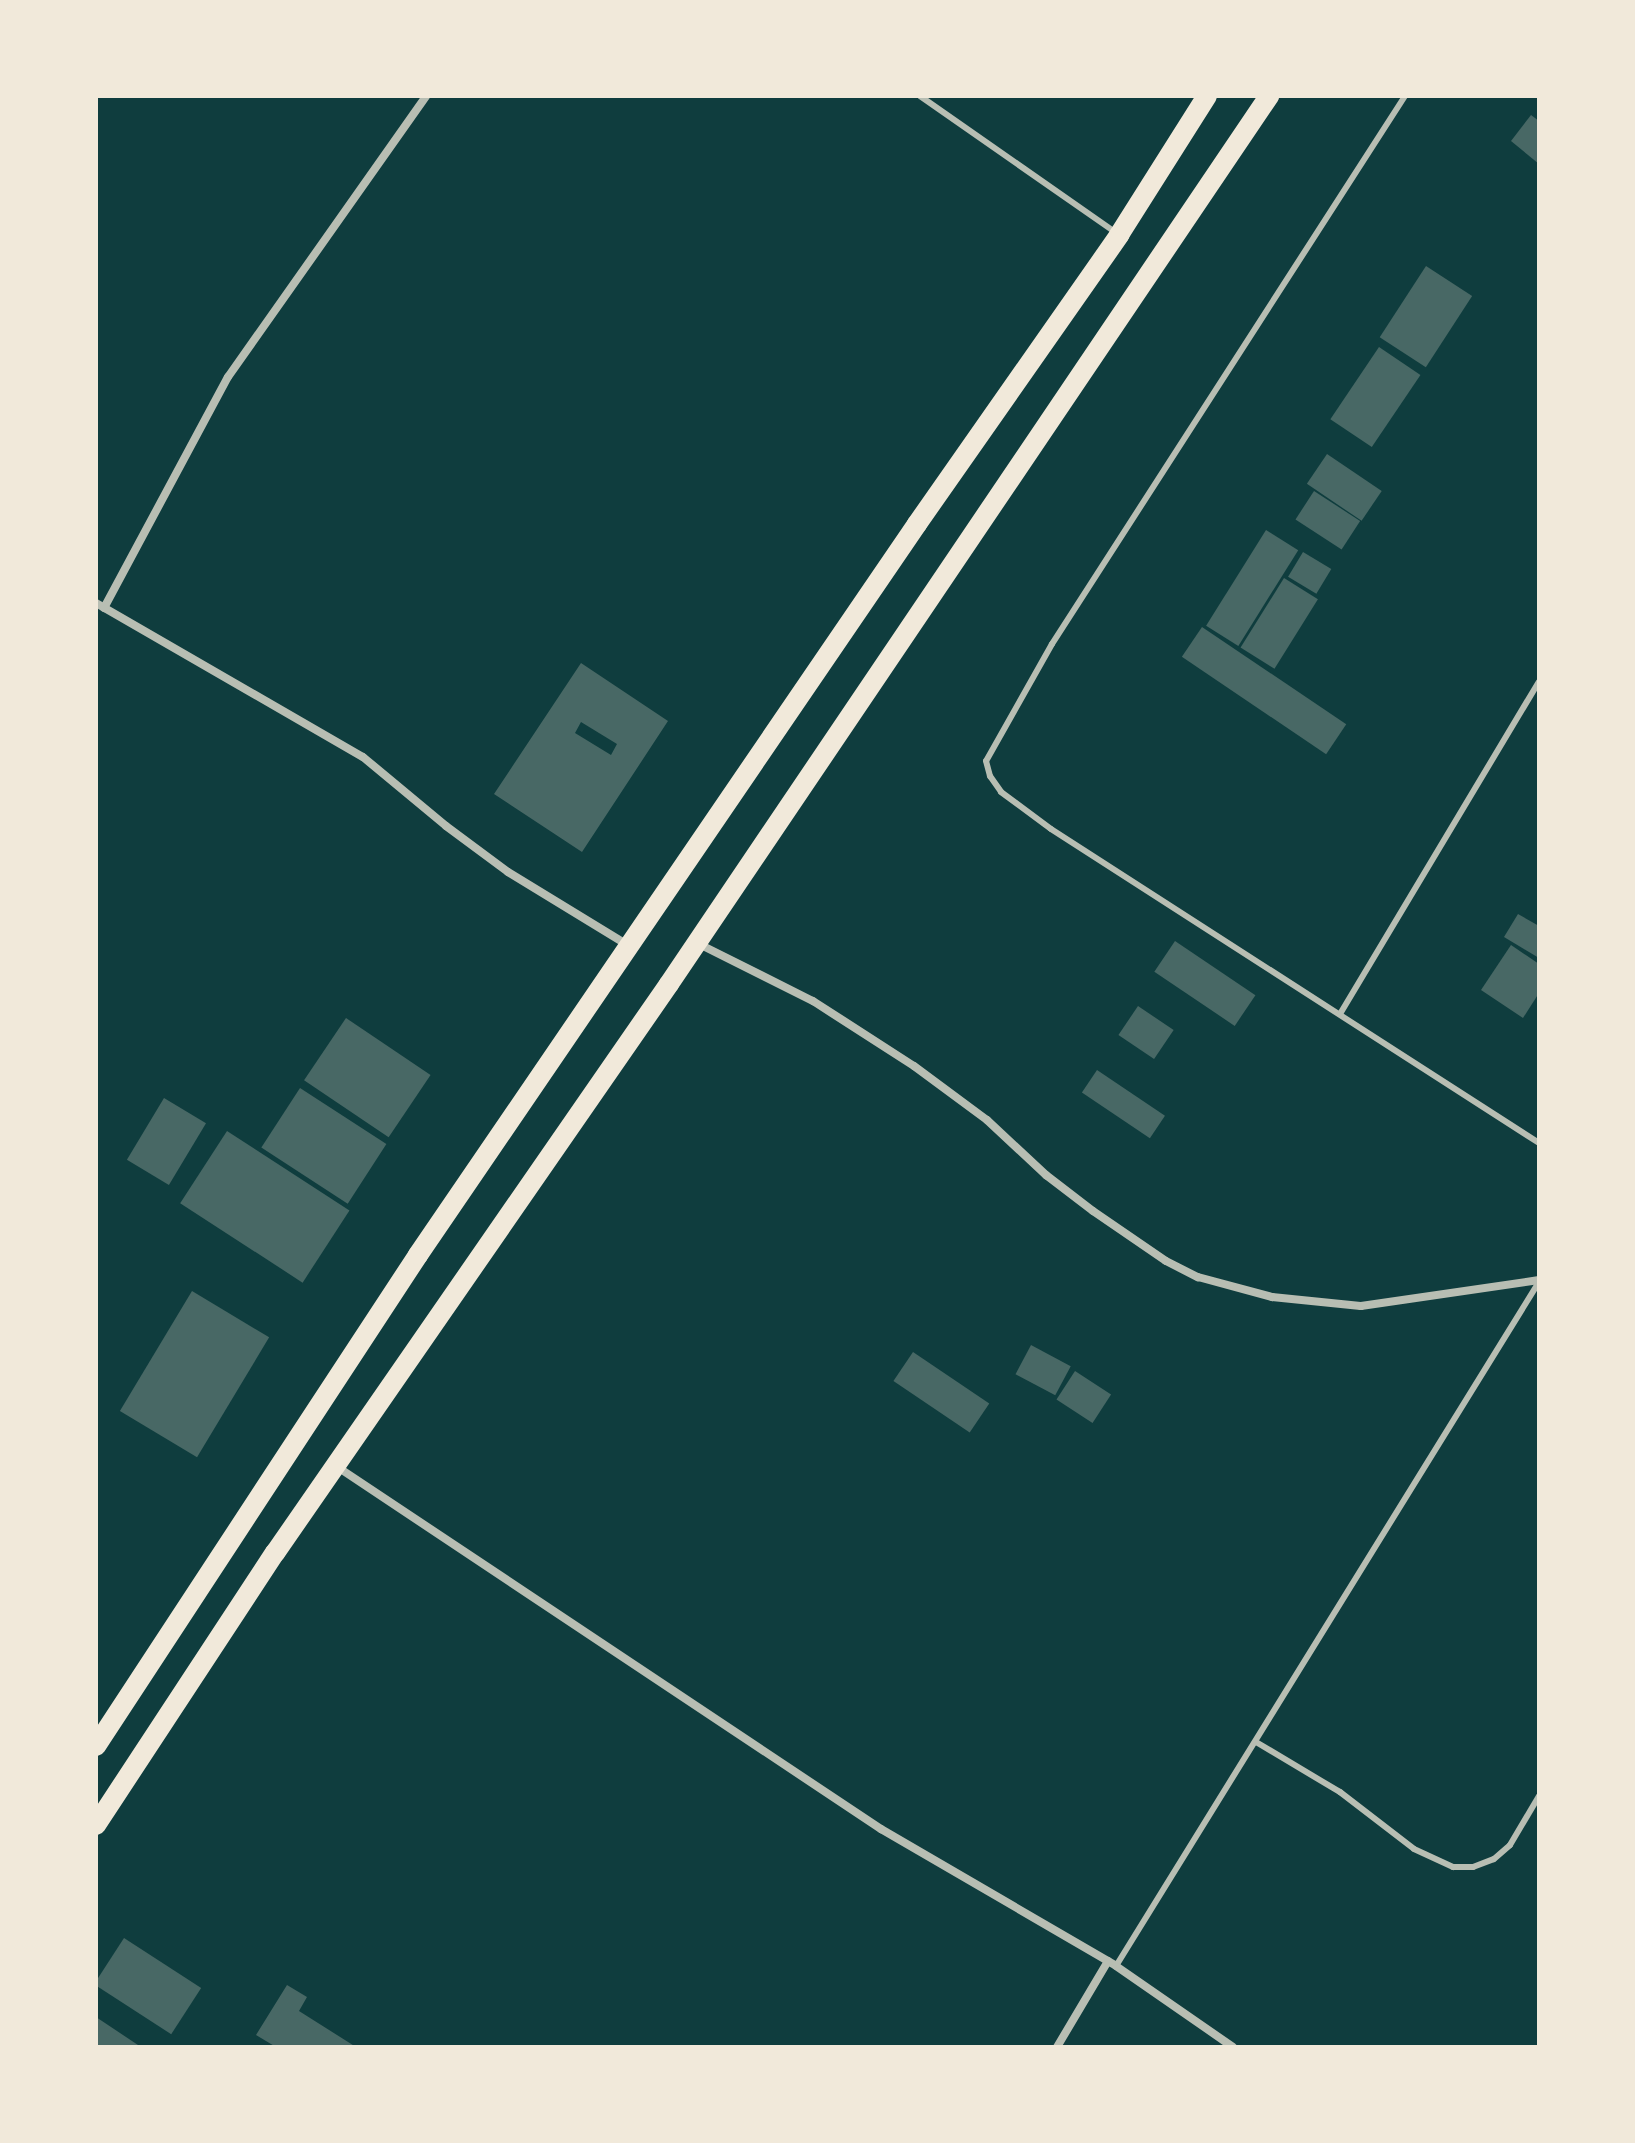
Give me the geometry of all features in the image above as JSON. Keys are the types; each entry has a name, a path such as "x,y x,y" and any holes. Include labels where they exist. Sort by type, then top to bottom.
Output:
{"main road":[{"path":"96,1746 418,1255 1119,235 1207,96"},
{"path":"96,1825 335,1465 696,943 1269,96"}],"street":[{"path":"426,96 228,377 100,606 363,757 446,826 508,872 629,947"},
{"path":"696,943 813,1001 892,1051 987,1120 1046,1175 1093,1211 1166,1261 1198,1277 1272,1297 1361,1306 1539,1281"},
{"path":"335,1465 881,1829 1112,1964 1233,2047"},
{"path":"1057,2047 1112,1964"}],"lane":[{"path":"920,96 1119,235"},
{"path":"1405,96 1052,644 986,761 990,776 1001,792 1051,829 1539,1143"},
{"path":"1340,1014 1539,682"},
{"path":"1112,1964 1256,1742 1539,1281"},
{"path":"1256,1742 1340,1792 1414,1849 1453,1867 1473,1867 1494,1859 1510,1845 1539,1796"}],"building":[{"path":"1531,115 1539,121 1539,164 1511,141"},
{"path":"1426,266 1472,296 1426,367 1380,337"},
{"path":"1379,347 1420,375 1372,447 1330,419"},
{"path":"1327,454 1382,491 1362,521 1307,484"},
{"path":"1314,491 1360,521 1342,549 1295,520"},
{"path":"1266,530 1298,550 1238,646 1206,626"},
{"path":"1303,552 1331,569 1316,594 1288,577"},
{"path":"1284,578 1318,599 1274,669 1241,648"},
{"path":"1202,627 1346,724 1326,754 1182,657"},
{"path":"581,663 668,721 582,852 494,794","holes":["581,722 617,744 611,755 575,733"]},
{"path":"1518,914 1539,926 1539,958 1504,937"},
{"path":"1175,941 1255,995 1235,1026 1154,972"},
{"path":"1511,945 1539,964 1539,993 1523,1018 1481,990"},
{"path":"1138,1006 1174,1030 1154,1059 1118,1035"},
{"path":"346,1018 431,1075 389,1137 304,1080"},
{"path":"1097,1070 1165,1116 1150,1138 1082,1092"},
{"path":"300,1088 386,1144 348,1204 261,1148"},
{"path":"164,1098 206,1123 169,1185 127,1160"},
{"path":"227,1131 349,1211 303,1283 180,1203"},
{"path":"192,1291 269,1337 197,1457 120,1411"},
{"path":"1031,1345 1071,1366 1055,1395 1016,1374"},
{"path":"913,1352 989,1403 970,1432 893,1381"},
{"path":"1075,1371 1111,1394 1093,1423 1056,1400"},
{"path":"124,1938 201,1988 171,2034 96,1985"},
{"path":"287,1985 307,1997 299,2011 356,2047 276,2047 256,2035"},
{"path":"96,2017 141,2047 96,2047"}]}
